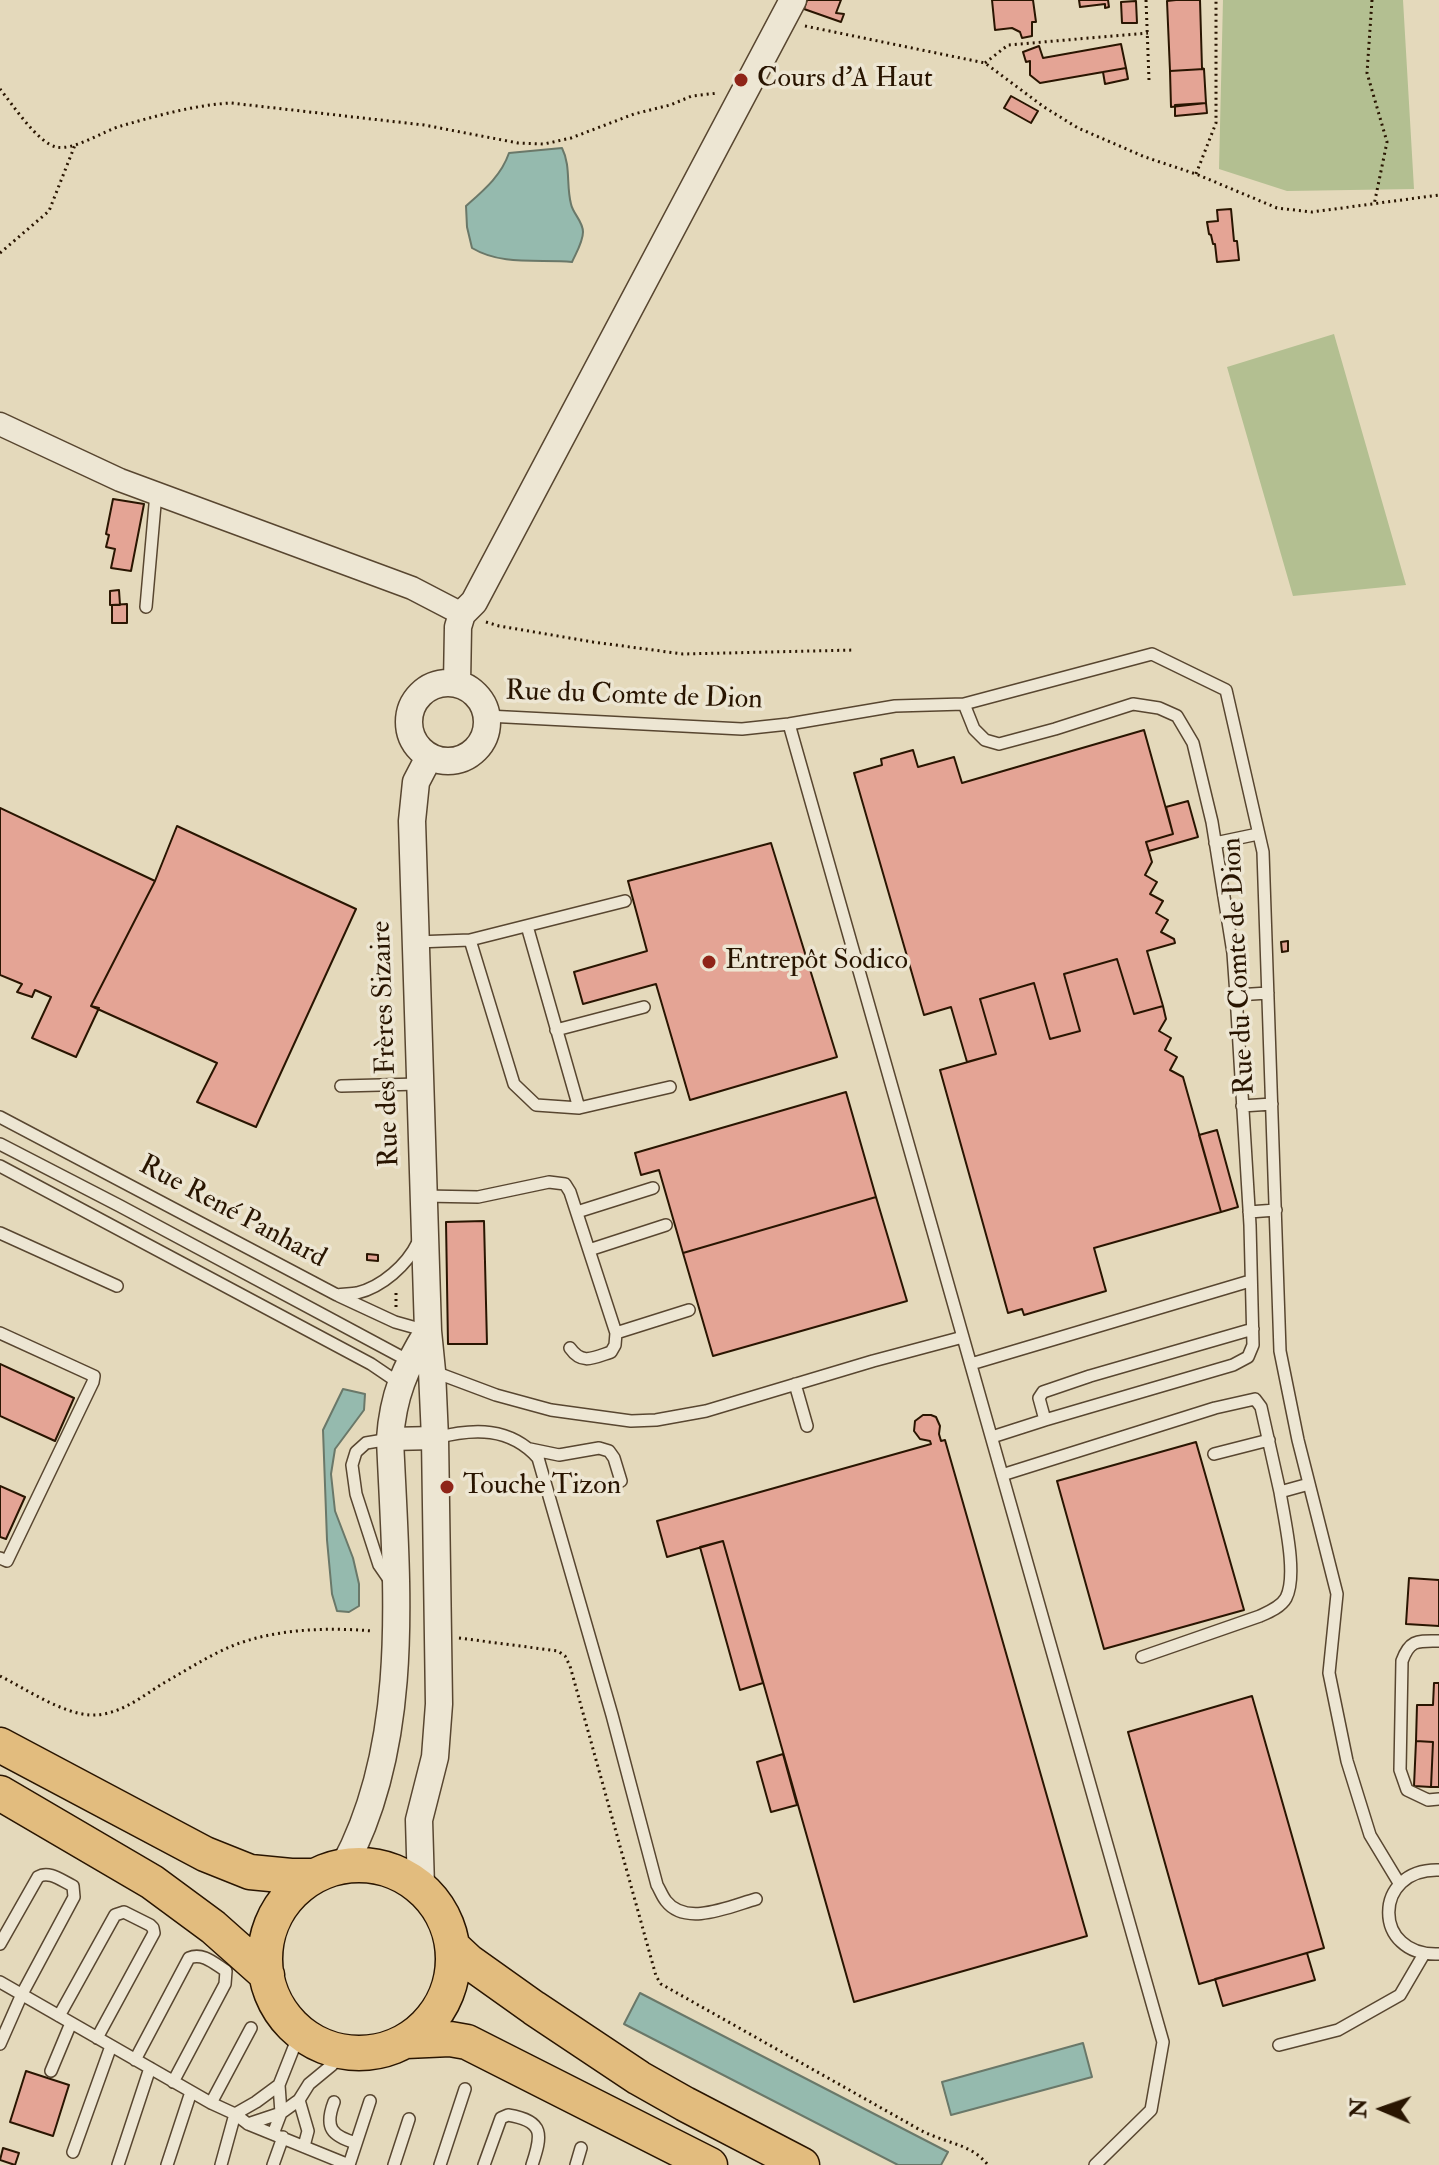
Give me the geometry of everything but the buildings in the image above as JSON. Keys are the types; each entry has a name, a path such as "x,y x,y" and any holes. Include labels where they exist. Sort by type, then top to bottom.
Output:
{"main road":[{"path":"0,1745 205,1854 250,1872 291,1876 371,1865 398,1872 421,1887 436,1904 447,1924 453,1947 453,1969 448,1991 438,2010 424,2027 406,2041 363,2053 340,2051 319,2044 300,2032 285,2016 273,1996 267,1975 266,1952 270,1929 280,1908 295,1890 329,1871"},
{"path":"0,1793 152,1882 213,1927 267,1975"},
{"path":"453,1947 534,2008 639,2078 802,2165"},
{"path":"406,2041 450,2039 467,2042 710,2165"}],"street":[{"path":"457,684 458,627 462,614 474,602 787,11"},
{"path":"0,424 120,480 412,588 462,614"},
{"path":"457,684 471,690 481,701 487,716 484,737 471,755 450,762 429,757 413,741 408,719 416,698 434,685 457,684"},
{"name":"Rue des Frères Sizaire","path":"428,1331 412,821 416,782 429,757"},
{"path":"329,1871 362,1828 379,1770 391,1708 396,1634 390,1439 392,1414 414,1372 428,1331"},
{"path":"414,1372 435,1438 438,1636 438,1736 419,1820 421,1887"},
{"path":"390,1439 435,1438"}],"lane":[{"path":"146,607 156,493"},
{"name":"Rue du Comte de Dion","path":"487,716 742,729 895,706 964,704 1152,654 1226,690 1263,852 1280,1351 1337,1594 1329,1673 1347,1761 1370,1835 1399,1883"},
{"path":"964,704 974,729 985,740 999,744 1133,704 1159,708 1177,716 1193,743 1215,843 1233,953 1249,1212 1253,1345 1248,1357 1233,1365 992,1437"},
{"path":"789,724 1163,2042 1151,2110 1095,2165"},
{"path":"1215,843 1258,834"},
{"path":"416,942 470,940 625,901"},
{"path":"527,926 579,1108"},
{"path":"470,940 514,1084 536,1105 579,1108 670,1087"},
{"path":"1236,995 1268,993"},
{"path":"556,1030 644,1007"},
{"path":"341,1086 420,1084"},
{"path":"1242,1106 1272,1104"},
{"name":"Rue René Panhard","path":"0,1117 337,1295 358,1293 378,1284 397,1270 413,1252 424,1227"},
{"path":"0,1144 120,1206 414,1372"},
{"path":"0,1166 371,1364 414,1372 551,1410 631,1421 691,1414 963,1337"},
{"path":"423,1196 478,1197 520,1187 555,1182 565,1184 616,1333 611,1352 582,1359 570,1348"},
{"path":"577,1212 653,1188"},
{"path":"1249,1212 1276,1210"},
{"path":"589,1250 666,1225"},
{"path":"0,1233 117,1286"},
{"path":"971,1364 1250,1281"},
{"path":"337,1295 395,1322 428,1331"},
{"path":"616,1333 689,1310"},
{"path":"1045,1420 1039,1398 1043,1392 1253,1329"},
{"path":"0,1333 94,1376 70,1433 3,1560"},
{"path":"795,1384 807,1426"},
{"path":"1002,1475 1215,1408 1255,1399 1261,1407 1269,1440 1291,1561 1286,1599 1260,1616 1142,1657"},
{"path":"435,1438 480,1432 515,1439 538,1458 657,1885 668,1904 685,1913 701,1914 756,1899"},
{"path":"390,1439 366,1443 356,1452 352,1465 356,1494 379,1565 396,1588"},
{"path":"1214,1454 1269,1440"},
{"path":"529,1448 559,1455 599,1448 609,1451 621,1481"},
{"path":"1280,1492 1309,1484"},
{"path":"1439,1641 1417,1641 1406,1649 1402,1661 1400,1770 1407,1790 1428,1800 1439,1799"},
{"path":"1439,1870 1411,1874 1399,1883 1389,1907 1393,1932 1401,1943 1424,1954 1439,1954"},
{"path":"0,1944 38,1877 49,1875 73,1886 74,1897 22,1994 0,2044"},
{"path":"59,2016 115,1915 124,1912 150,1925 154,1933 97,2038"},
{"path":"1279,2045 1338,2030 1400,1995 1424,1954"},
{"path":"135,2060 189,1958 202,1956 226,1971 225,1984 173,2082"},
{"path":"0,1982 248,2124 304,2146 321,2160 349,2165 370,2101"},
{"path":"51,2071 71,2023"},
{"path":"211,2103 251,2028"},
{"path":"273,2165 281,2113 279,2085 300,2032"},
{"path":"73,2152 111,2046"},
{"path":"248,2124 281,2113 299,2100 309,2084 332,2065 340,2051"},
{"path":"118,2165 150,2068"},
{"path":"221,2165 235,2114 279,2085"},
{"path":"440,2165 465,2089"},
{"path":"167,2165 191,2092"},
{"path":"299,2100 308,2131 304,2146"},
{"path":"334,2102 330,2127 338,2138 356,2143"},
{"path":"484,2165 501,2118 508,2115 534,2125 539,2132 540,2140 532,2165"},
{"path":"394,2165 409,2119"},
{"path":"576,2165 581,2148"}],"path":[{"path":"1146,0 1149,80"},
{"path":"1196,174 1216,123 1216,0"},
{"path":"1372,0 1367,73 1387,142 1374,205"},
{"path":"787,11 985,63 1078,128 1277,208 1312,212 1439,195"},
{"path":"985,63 1008,45 1148,33"},
{"path":"0,89 45,141 58,148 75,145 117,127 199,106 231,103 424,125 518,143 544,144 571,138 692,96 746,89"},
{"path":"0,253 49,211 75,145"},
{"path":"462,614 499,626 683,654 855,650"},
{"path":"0,1676 68,1710 90,1715 109,1713 125,1707 211,1656 254,1638 306,1631 356,1630 396,1634"},
{"path":"438,1636 558,1651 565,1656 656,1976 661,1984 908,2123 931,2135 967,2147 981,2155 988,2165"}],"green space":[{"path":"1223,0 1403,0 1414,189 1287,191 1219,169"},
{"path":"1334,334 1406,585 1293,596 1227,367"}],"water":[{"path":"562,148 571,204 583,232 572,262 508,260 472,248 466,206 497,176 509,153"},
{"path":"343,1389 365,1394 364,1410 335,1449 331,1474 335,1511 353,1558 359,1584 359,1606 349,1612 337,1611 332,1594 323,1430"},
{"path":"640,1993 948,2152 941,2165 898,2165 624,2024"},
{"path":"1083,2043 1092,2077 951,2115 942,2082"}],"place":[{"name":"Cours d'A Haut","path":"741,80"},
{"name":"Entrepôt Sodico","path":"709,962"},
{"name":"Touche Tizon","path":"447,1487"}]}
